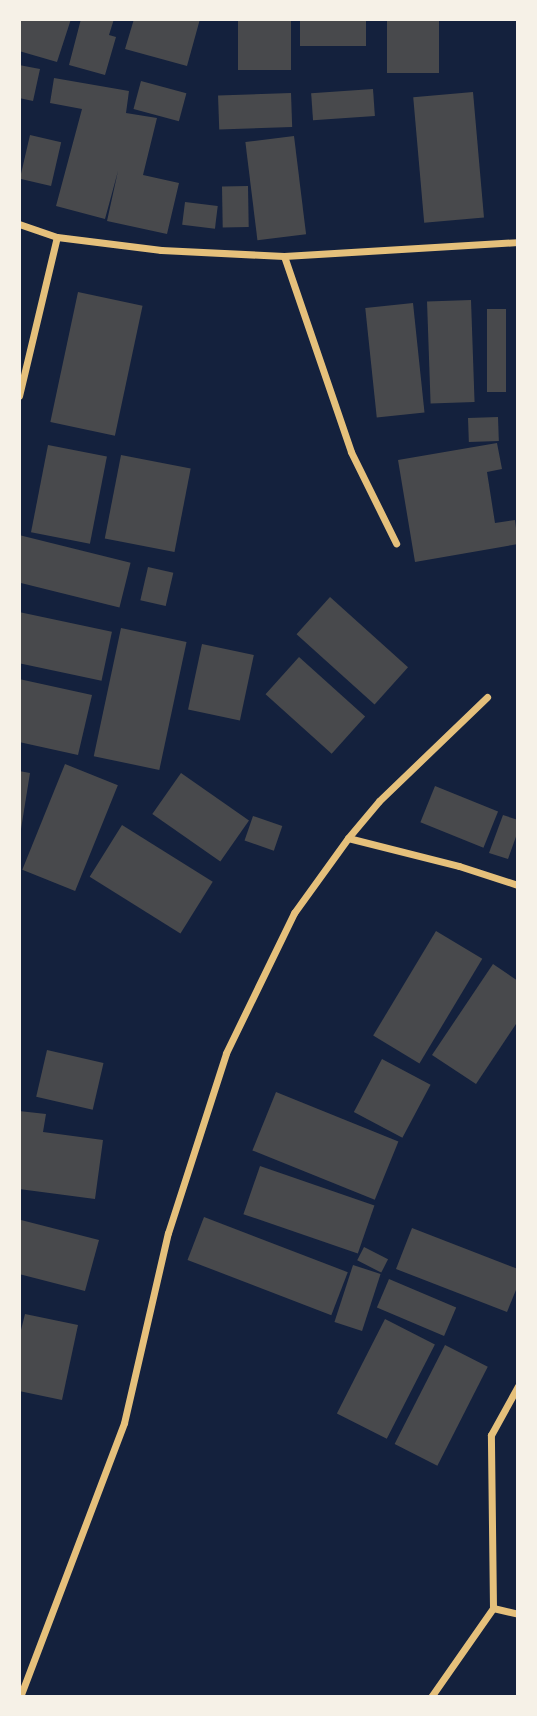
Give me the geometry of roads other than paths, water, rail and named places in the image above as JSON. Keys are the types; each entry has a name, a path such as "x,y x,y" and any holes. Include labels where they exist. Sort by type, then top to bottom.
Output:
{"street":[{"path":"19,223 57,237 161,250 284,256 518,242"},
{"path":"19,396 57,237"},
{"path":"284,256 351,452 396,543"},
{"path":"20,1697 124,1423 168,1233 226,1053 294,913 348,838 379,801 487,697"},
{"path":"348,838 459,866 518,885"},
{"path":"431,1697 493,1608 491,1434 518,1386"},
{"path":"493,1608 518,1614"}]}
